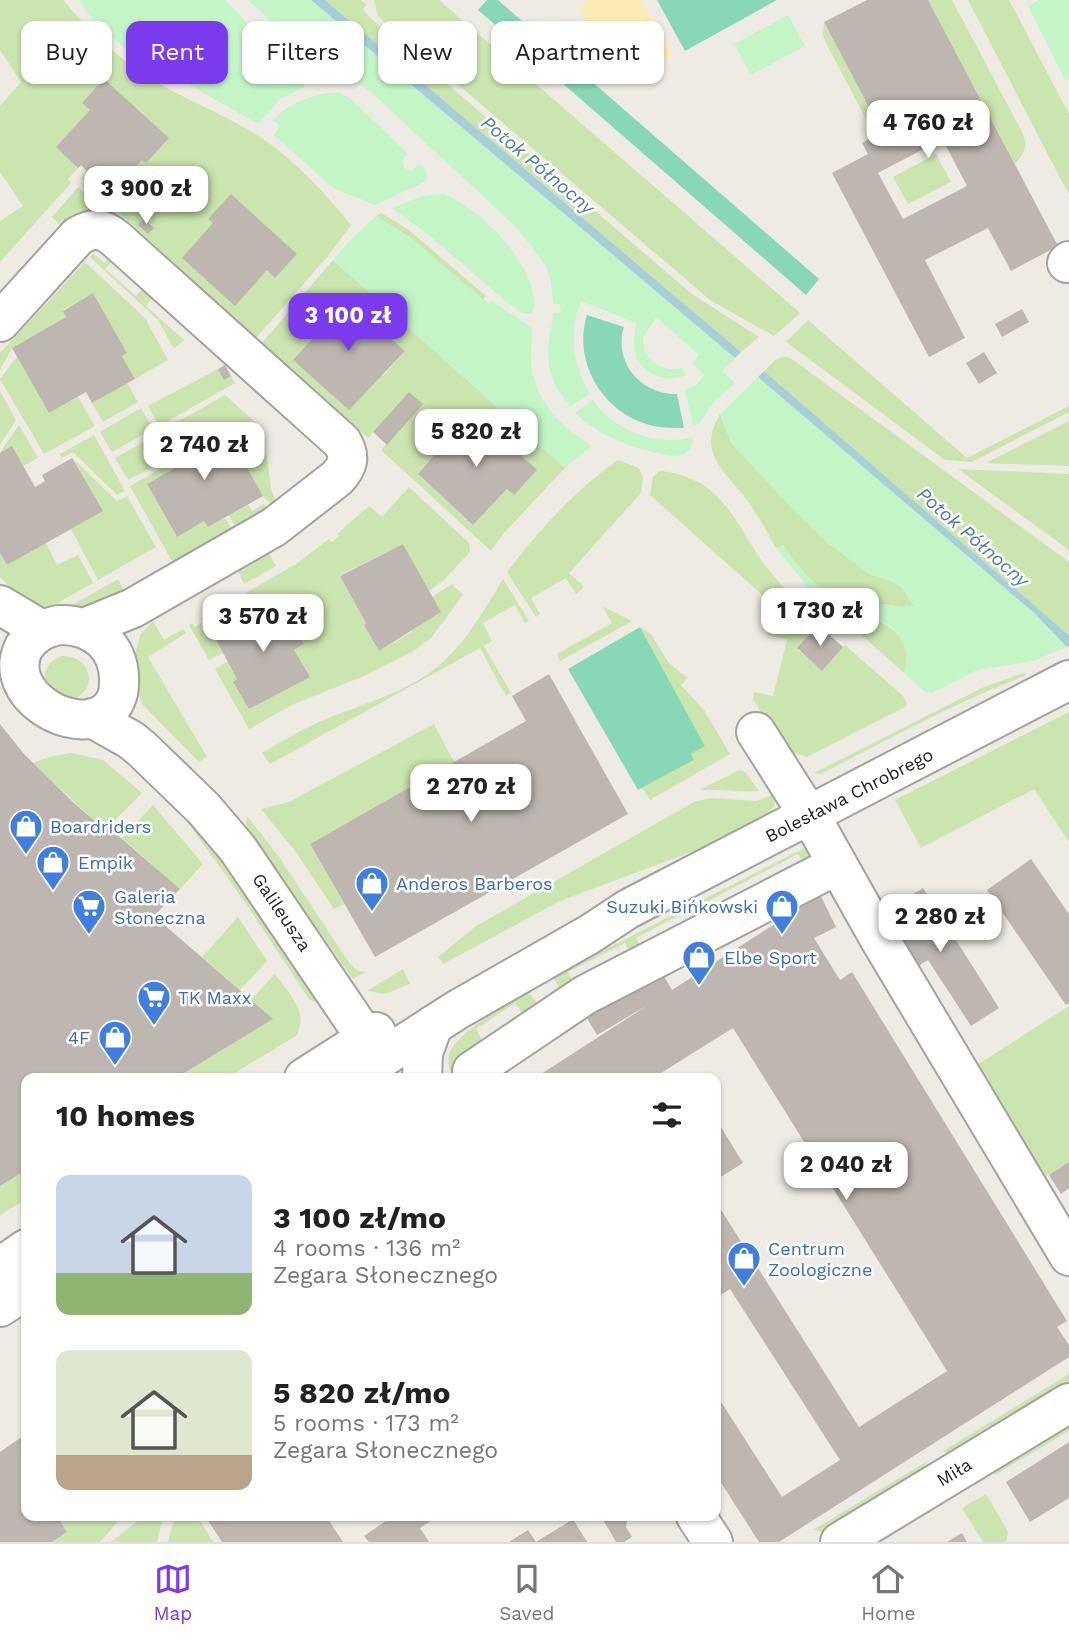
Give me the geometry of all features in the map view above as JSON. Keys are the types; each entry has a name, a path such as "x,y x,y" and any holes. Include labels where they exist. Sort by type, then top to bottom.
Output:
{"street":[{"path":"0,322 78,236 90,230 102,230 116,239 333,434 348,451 345,469 337,478 283,521 133,608 84,628"},
{"path":"0,605 42,629"},
{"path":"117,672 102,639 84,628 59,625 42,629 29,640 8,646 20,686 36,703 59,715 92,718 111,707 117,672 119,630 133,608"},
{"name":"Galileusza","path":"117,672 120,700 127,715 159,755 170,775"},
{"name":"Bolesława Chrobrego","path":"320,1073 366,1059 433,1025 628,909 1064,683"},
{"name":"Galileusza","path":"92,718 131,740 170,775 245,858 366,1059"},
{"path":"756,732 809,816 996,1138 1069,1256"},
{"path":"472,1071 585,995 837,865"},
{"name":"Bolesława Chrobrego","path":"366,1059 436,995 501,960 586,923 628,909"},
{"path":"531,966 558,1013"},
{"path":"422,1073 425,1042 433,1025"},
{"path":"366,1059 404,1065 414,1073"},
{"path":"0,1267 21,1252"},
{"path":"0,1307 21,1293"},
{"name":"Miła","path":"840,1542 1069,1403"},
{"path":"699,1521 713,1542"}],"green space":[{"path":"0,0 63,0 82,21 21,21 21,82 0,50"},
{"path":"79,0 225,0 245,21 242,21 242,84 305,84 303,88 280,99 258,124 188,84 228,84 228,21 126,21 126,49 112,36 112,21 95,21"},
{"path":"248,0 311,0 336,21 271,21"},
{"path":"325,0 361,0 366,4 363,10 378,24 378,45 364,33 364,21 350,21"},
{"path":"374,0 439,0 463,21 384,21 378,16"},
{"path":"487,0 498,0 522,21 491,21 478,10"},
{"path":"657,0 777,0 685,51"},
{"path":"928,0 952,0 1023,134 1024,150 1015,164"},
{"path":"968,0 1009,0 1069,114 1069,195"},
{"path":"1039,0 1069,0 1069,78 1065,80 1028,6"},
{"path":"788,15 805,46 751,75 734,44"},
{"path":"824,22 882,132 875,136 826,43 823,35"},
{"path":"477,33 491,45 491,84 536,84 800,313 774,336 710,300 457,84 477,84"},
{"path":"364,45 378,57 378,84 410,84 735,358 722,371 735,383 712,404 700,423 693,426 685,390 697,384 705,375 692,363 699,355 656,317 643,338 646,353 661,367 683,368 686,375 670,378 655,375 642,366 635,352 636,323 581,301 575,325 574,348 579,372 590,394 570,407 557,389 549,368 548,348 553,313 561,312 560,304 553,304 546,266 517,228 359,84 364,84"},
{"path":"112,50 126,62 126,84 161,84 263,139 310,179 351,225 328,256 256,338 81,178 87,171 81,165 68,179 71,183 0,262 0,221 23,206 0,172 0,106 21,82 112,84"},
{"path":"424,84 447,84 693,295 759,337 741,352"},
{"path":"563,84 595,84 819,279 806,295"},
{"path":"340,93 351,99 408,154 402,161 405,168 411,171 419,164 425,169 427,177 424,182 375,205 333,188 274,135 280,126 273,120 285,109 314,96"},
{"path":"936,154 951,182 908,204 893,177"},
{"path":"78,187 108,215 90,212 66,230 52,217"},
{"path":"444,194 472,210 511,248 521,263 533,293 534,306 531,314 523,313 509,304 430,236 392,208 423,196"},
{"path":"381,213 409,230 486,296 483,300 411,238 376,216"},
{"path":"376,216 411,238 489,304 492,301 532,328 533,375 543,400 559,421 592,446 565,468 333,260"},
{"path":"94,254 104,263 108,258 112,261 105,269 136,296 148,282 158,291 146,306 184,340 174,349 158,320 90,257"},
{"path":"333,260 565,468 503,534 491,551 381,450 422,404 409,392 368,438 262,343","holes":["342,295 405,351 383,376 294,360 325,325 320,320","472,411 536,471 514,495 507,489 473,525 418,474"]},
{"path":"85,262 145,318 168,360 135,379 122,356 127,353 93,294 63,310 66,317 12,348 0,370 0,353"},
{"path":"587,315 624,327 622,340 626,364 633,374 652,389 677,394 684,428 646,424 615,407 603,395 587,365 584,332"},
{"path":"808,320 967,458 1069,406 1069,412 972,462 945,460 786,342"},
{"path":"17,357 49,413 78,397 95,426 44,454 0,379"},
{"path":"782,357 789,357 1069,562 1069,636 764,371"},
{"path":"218,369 231,376 235,383 159,426 148,406"},
{"path":"758,377 1033,612 1067,647 1033,661 977,670 932,693 925,692 904,673 907,660 905,648 892,629 871,619 846,621 806,585 776,548 783,545 799,567 826,591 851,599 914,606 902,588 891,581 871,575 829,544 792,509 732,444 720,414"},
{"path":"127,383 138,402 103,422 92,403"},
{"path":"0,391 16,420 0,445"},
{"path":"225,395 255,422 267,457 276,504 272,505 263,496 231,441 226,443 214,422 170,447 162,431"},
{"path":"593,400 602,411 624,428 637,434 665,440 693,437 691,448 682,455 667,455 637,448 607,436 575,413"},
{"path":"141,408 153,429 112,452 100,432"},
{"path":"720,414 732,444 829,544 871,575 891,581 902,588 914,606 851,599 826,591 799,567 783,545 776,548 753,508 715,458 711,438"},
{"path":"1069,421 1069,466 986,463"},
{"path":"19,425 38,458 23,466 0,453"},
{"path":"94,435 125,491 117,495 73,452 62,458 60,454"},
{"path":"156,435 169,458 128,480 115,458"},
{"path":"72,458 117,501 127,496 156,547 98,580 71,529 102,511"},
{"path":"177,460 180,465 147,484 176,536 204,521 208,527 225,518 232,529 173,563 130,486"},
{"path":"618,460 639,468 643,477 641,493 569,573 584,587 576,594 566,578 531,598 540,614 536,617 507,572 558,512 587,484"},
{"path":"958,469 1069,474 1069,550"},
{"path":"660,471 682,475 714,493 736,520 767,568 820,622 797,649 822,670 845,645 903,696 907,704 905,707 807,757 795,753 789,757 753,699 754,692 773,696 787,640 768,635 768,628 764,623 777,608 650,495 653,477"},
{"path":"409,487 469,543 470,552 445,579 429,591 403,544 340,575 365,625 379,651 441,612 432,597 452,584 463,595 431,638 412,652 364,676 294,704 249,729 215,669 228,661 237,679 233,682 249,709 309,677 294,650 304,644 292,623 289,624 275,600 214,636 223,653 209,660 189,625 192,623 195,627 203,622 201,619 296,564 329,539 332,542 339,536 337,534 369,506 382,517"},
{"path":"264,504 268,510 236,528 229,515 248,505 252,511"},
{"path":"46,543 57,565 78,555 93,583 49,608 28,601 0,577 0,553 7,565"},
{"path":"265,547 276,566 244,584 235,565"},
{"path":"118,579 124,590 111,598 92,606 69,607"},
{"path":"503,579 529,621 525,623 515,605 483,623 492,641 484,646 511,693 506,696 480,648 270,764 262,753 319,722 400,690 431,672 461,643"},
{"path":"602,606 632,621 560,661 557,654 612,623"},
{"path":"863,617 882,623 898,635 906,652 904,673 846,621"},
{"path":"153,621 164,640 183,629 186,633 148,657 207,757 199,762 142,704 137,688 135,655 140,635"},
{"path":"640,627 651,634 668,662 687,678 681,685 704,710 730,754 650,800 642,788 694,760 691,754 705,746"},
{"path":"640,627 705,746 691,754 694,760 638,790 568,669"},
{"path":"62,656 73,657 81,662 89,676 85,691 68,701 45,685 48,667"},
{"path":"1024,673 1027,675 949,709 821,774 814,773 984,687"},
{"path":"1069,712 1069,842 1034,789 921,848 895,800"},
{"path":"434,724 454,762 310,844 344,904 334,909 295,851 261,809 289,802"},
{"path":"72,753 103,760 142,793 108,827 101,820 97,823 33,763"},
{"path":"740,770 746,773 759,791 699,790"},
{"path":"777,793 774,806 762,820 699,849 560,901 443,964 438,957 476,926 694,802 712,798 757,801"},
{"path":"153,805 203,864 180,889 122,838"},
{"path":"181,813 231,873 317,1000 314,1002 309,999"},
{"path":"247,816 279,857 350,964 358,971 365,972 353,979 246,828"},
{"path":"818,841 807,871 798,854 697,907 704,920 697,925 689,910 636,938 643,952 633,958 625,943 568,972 576,989 563,995 553,976"},
{"path":"238,917 267,961 240,990 202,957"},
{"path":"403,969 410,984 385,994 367,991"},
{"path":"275,974 299,1011 300,1027 296,1036 234,1073 184,1073 272,1019 251,1000"},
{"path":"528,991 538,1004 525,1017 515,1003 476,1029 485,1044 480,1052 451,1072 449,1055 461,1038 483,1019"},
{"path":"1069,1006 1069,1164 1044,1177 977,1065"},
{"path":"21,1173 21,1202 0,1215 0,1186"},
{"path":"1069,1374 1069,1387 952,1455 943,1451"},
{"path":"1069,1417 1069,1431 995,1475 991,1469"},
{"path":"926,1462 924,1473 829,1533 813,1530"},
{"path":"986,1494 1006,1528 1006,1542 983,1542 962,1508"},
{"path":"60,1521 119,1521 100,1542 52,1542 67,1532"},
{"path":"138,1521 162,1521 157,1542 111,1542"},
{"path":"174,1521 200,1521 213,1542 168,1542"}],"sand":[{"path":"590,0 642,0 654,21 586,21 578,7"},
{"path":"664,40 673,56 664,61"}],"water":[{"path":"311,0 325,0 350,21 336,21"},
{"path":"364,33 378,45 378,57 364,45"},
{"path":"410,84 424,84 741,352 735,358"},
{"path":"764,371 1066,633 1069,636 1069,646 1067,647 1033,612 758,377"}],"building":[{"path":"867,0 928,0 1058,246 1011,271 988,228 925,260 965,338 929,357 832,173 868,154 862,143 882,132 824,22","holes":["939,133 967,186 903,219 878,173 933,144 929,138"]},
{"path":"99,84 110,84 169,138 146,163 142,160 110,195 81,165 78,168 56,147 90,110 82,103"},
{"path":"231,194 297,254 275,278 267,270 235,306 182,258 213,223 208,219"},
{"path":"144,219 154,228 148,234 138,225"},
{"path":"93,293 127,353 122,356 135,379 92,403 86,392 49,413 12,348 66,317 63,311"},
{"path":"342,295 405,351 349,410 293,360 325,325 319,320"},
{"path":"1022,309 1029,322 1002,337 995,324"},
{"path":"984,352 997,373 979,384 966,363"},
{"path":"225,365 231,376 224,380 218,369"},
{"path":"409,392 423,404 387,445 373,432"},
{"path":"472,411 537,470 514,495 507,489 473,525 418,474"},
{"path":"214,422 226,443 231,440 263,496 208,527 204,521 177,537 147,484 180,465 170,447"},
{"path":"12,446 35,487 45,481 42,475 72,458 103,511 7,565 0,553 0,453"},
{"path":"403,544 441,612 379,651 340,576"},
{"path":"275,599 304,644 294,650 310,677 249,709 233,682 237,679 214,636"},
{"path":"818,625 843,647 822,671 797,648"},
{"path":"549,674 628,814 375,957 310,844 526,721 512,696"},
{"name":"Galeria Słoneczna","path":"0,724 24,754 74,803 97,823 100,820 180,889 154,916 273,1019 184,1073 21,1073 21,1173 0,1186"},
{"path":"1031,859 1069,914 1069,1003 1066,1005 987,890"},
{"path":"816,886 836,927 814,938 840,980 852,972 1067,1321 1057,1327 1069,1345 1069,1357 779,1542 759,1542 721,1483 721,1402 782,1497 840,1460 730,1289 721,1295 721,1210 859,1427 947,1371 733,1028 661,1073 543,1073 648,1005 597,1035 584,1013 661,971 672,990 790,914 784,902"},
{"path":"923,888 999,1008 971,1026 928,960 915,968 882,913"},
{"path":"721,1127 743,1163 721,1177"},
{"path":"1069,1162 1069,1188 1061,1194 1049,1175"},
{"path":"21,1437 21,1521 60,1521 67,1532 52,1542 0,1542 0,1452"},
{"path":"1069,1442 1069,1498 1030,1522 1006,1482"},
{"path":"208,1521 329,1521 343,1542 222,1542"},
{"path":"386,1521 430,1521 420,1528 429,1542 369,1542 364,1536"},
{"path":"570,1521 574,1521 587,1542 536,1542"},
{"path":"604,1521 627,1521 626,1527 632,1537 624,1542 616,1542"},
{"path":"528,1530 536,1542 509,1542"},
{"path":"962,1533 967,1542 947,1542"}],"place":[{"name":"Boardriders","path":"26,856"},
{"name":"Empik","path":"53,892"},
{"name":"Anderos Barberos","path":"372,913"},
{"name":"Galeria Słoneczna","path":"89,936"},
{"name":"Suzuki Bińkowski","path":"782,936"},
{"name":"Elbe Sport","path":"699,987"},
{"name":"TK Maxx","path":"154,1027"},
{"name":"4F","path":"115,1067"},
{"name":"Centrum Zoologiczne","path":"744,1288"}],"water label":[{"name":"Potok Północny","path":"538,165"},
{"name":"Potok Północny","path":"973,537"}]}
